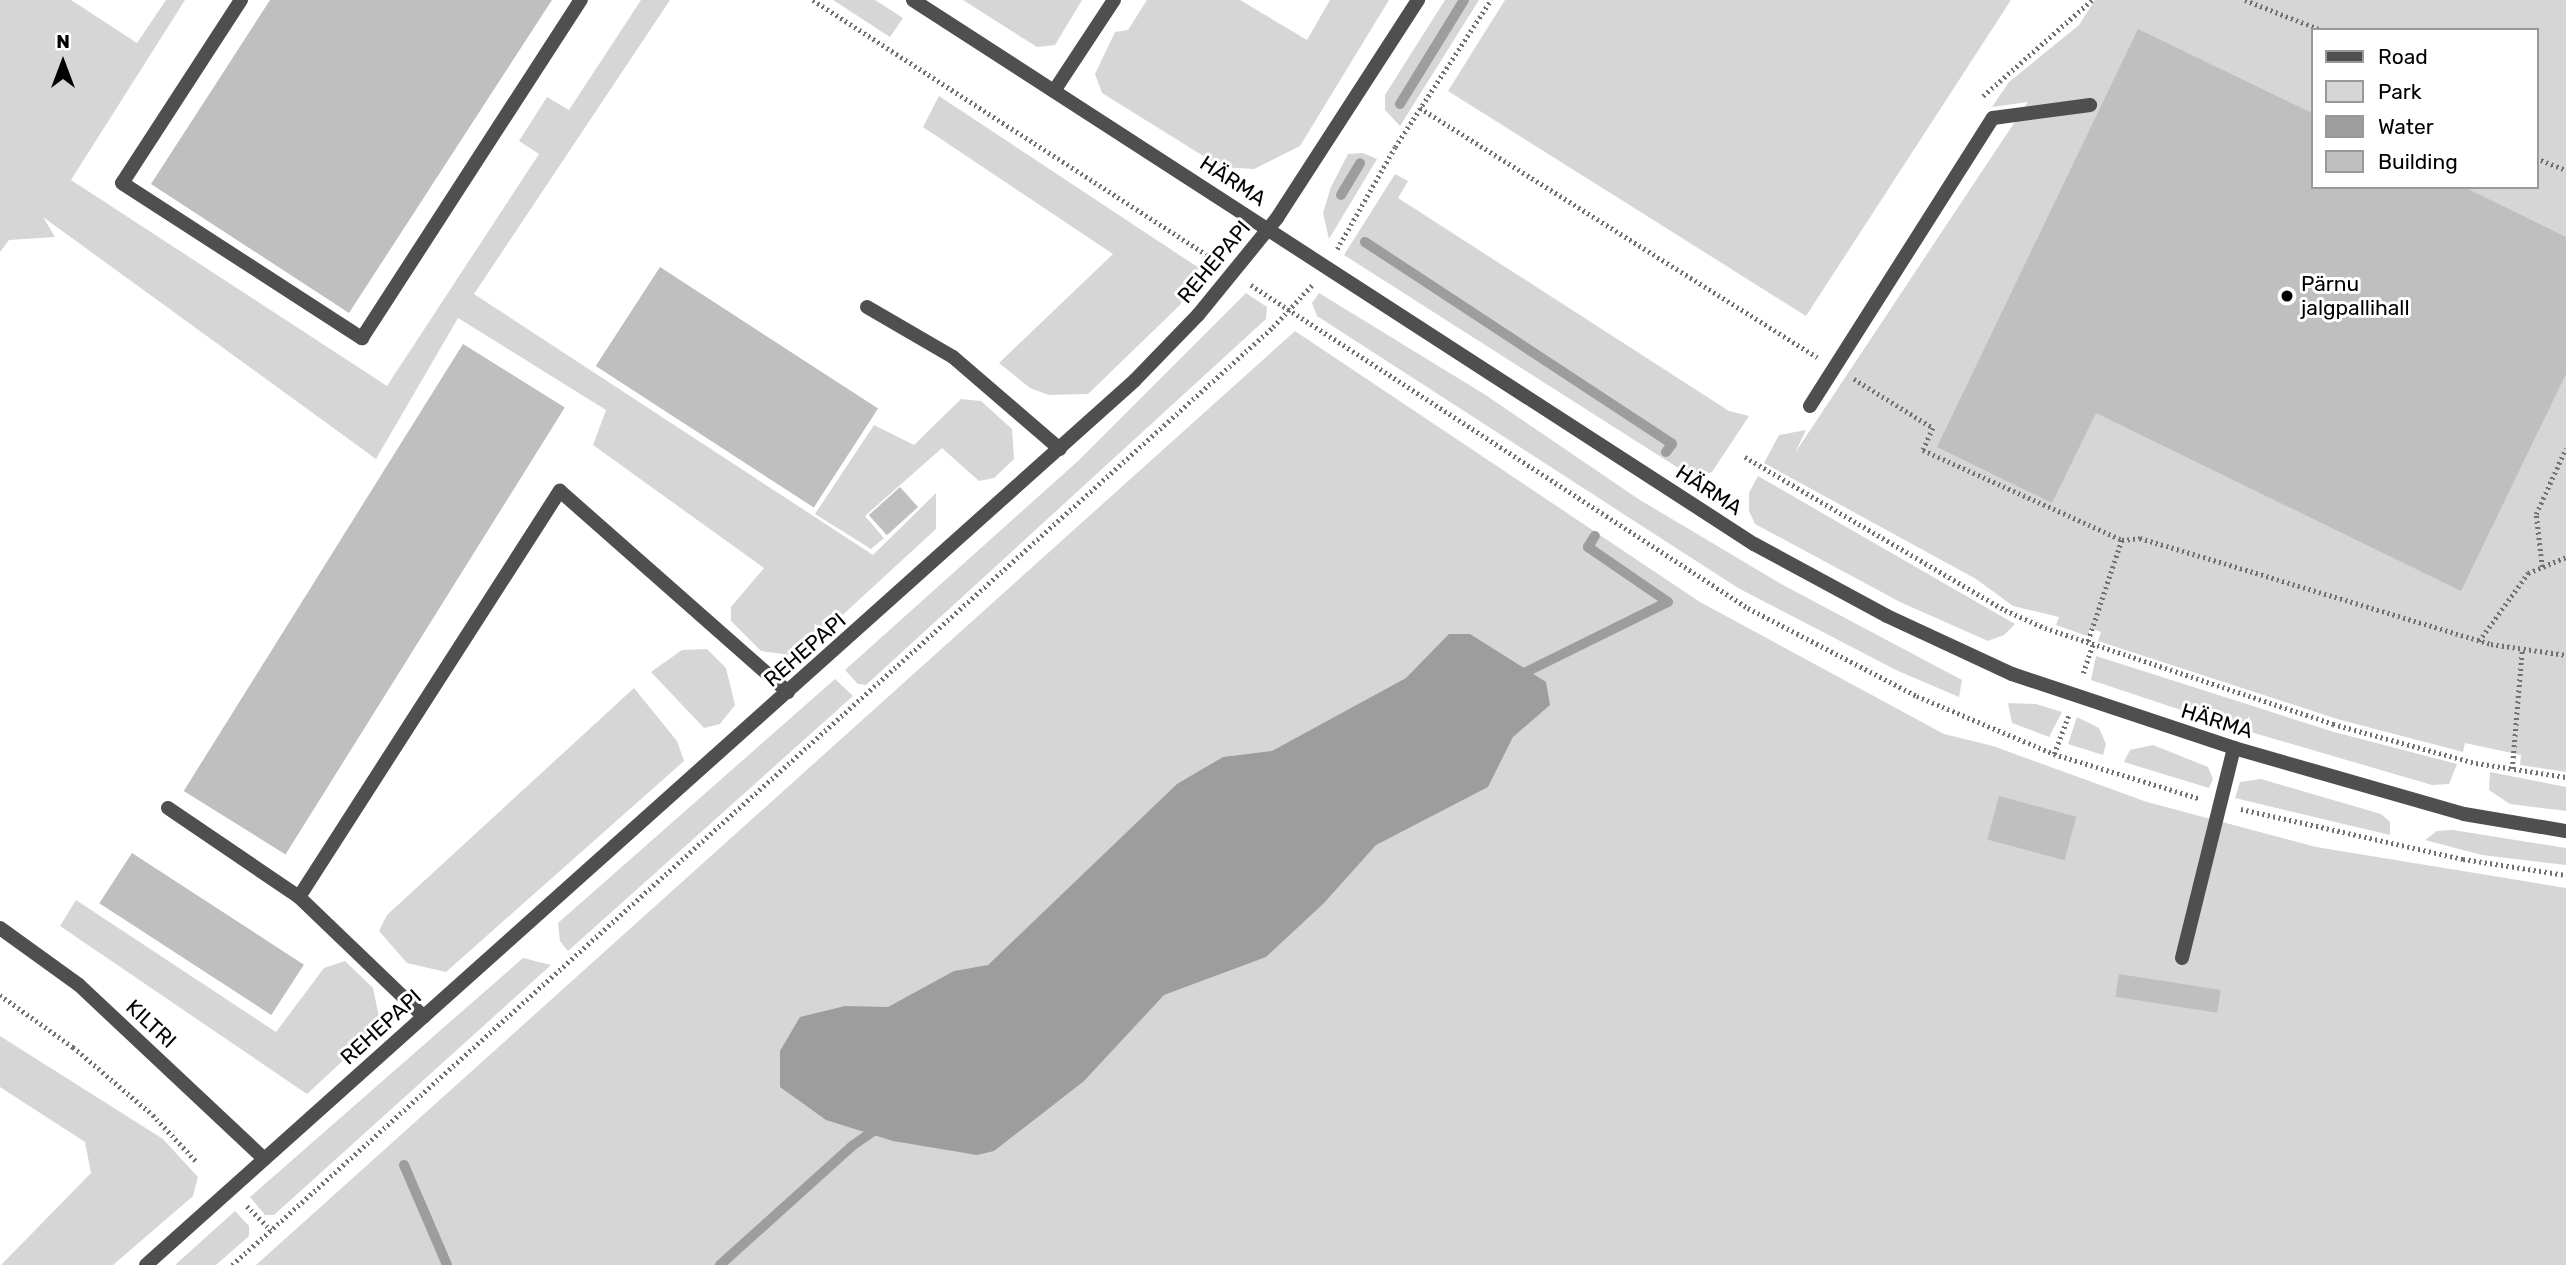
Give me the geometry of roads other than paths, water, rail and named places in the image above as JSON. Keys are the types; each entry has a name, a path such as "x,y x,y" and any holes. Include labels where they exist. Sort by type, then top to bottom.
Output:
{"street":[{"path":"241,0 122,183 362,338 582,0"},
{"name":"HÄRMA","path":"913,0 1754,544 1875,610 2012,674 2234,748 2464,814 2566,831"},
{"path":"1054,91 1114,0"},
{"name":"REHEPAPI","path":"146,1265 1060,449 1198,315 1268,230 1418,0"},
{"path":"1810,406 1993,118 2090,105"},
{"path":"867,307 953,357 1060,449"},
{"path":"299,897 560,491 788,692"},
{"path":"2182,958 2234,748"},
{"path":"169,808 299,897 424,1017"},
{"name":"KILTRI","path":"0,928 79,985 264,1159"}],"water":[{"path":"1449,634 1470,634 1546,682 1550,705 1513,737 1488,787 1376,845 1324,903 1266,957 1164,995 1084,1081 994,1151 977,1155 893,1141 826,1120 780,1087 780,1051 800,1017 845,1006 888,1007 954,971 988,965 1177,784 1223,757 1272,751 1406,678"}],"waterway":[{"path":"1400,104 1464,0"},
{"path":"1341,195 1360,163"},
{"path":"1365,242 1672,444 1666,452"},
{"path":"1518,676 1668,602 1588,547 1595,536"},
{"path":"720,1265 852,1146 881,1126"},
{"path":"404,1165 447,1265"}],"place":[{"name":"Pärnu jalgpallihall","path":"2287,296"}]}
